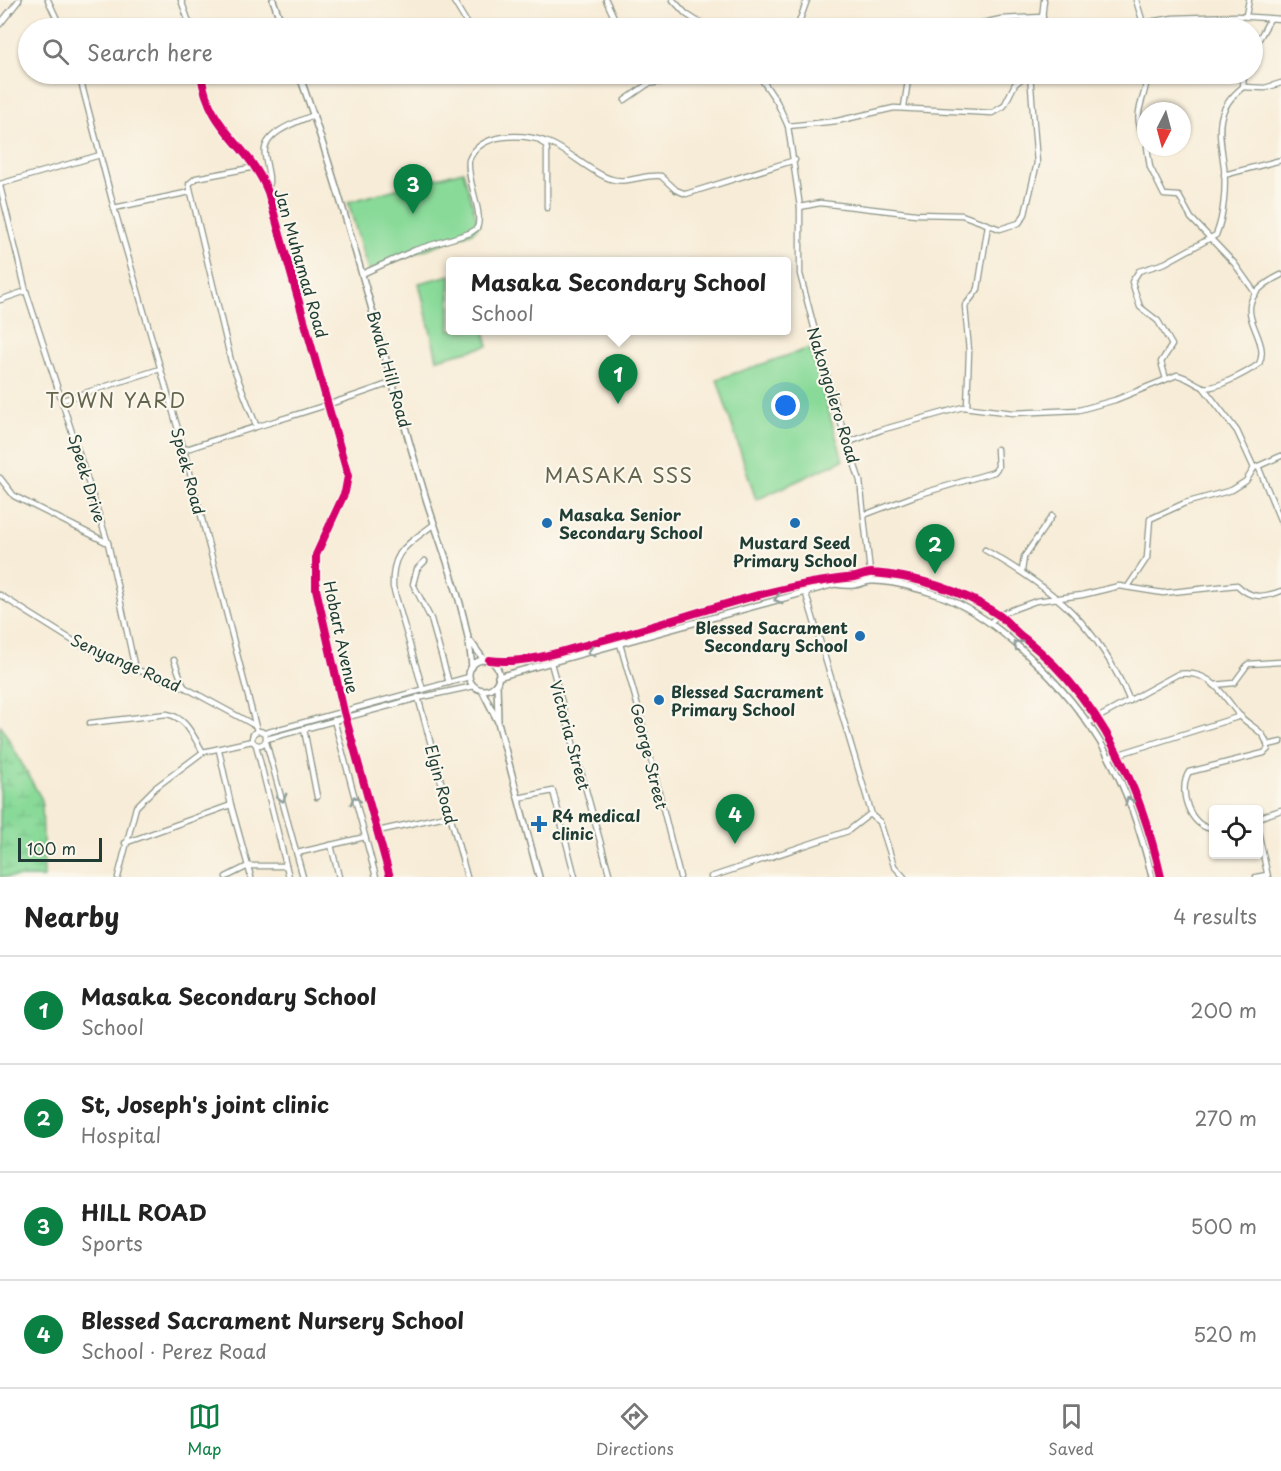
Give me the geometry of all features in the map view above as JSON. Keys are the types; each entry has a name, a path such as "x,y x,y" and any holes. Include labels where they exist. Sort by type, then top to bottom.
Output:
{"street":[{"path":"0,24 19,0"},
{"path":"48,0 56,18"},
{"path":"181,0 187,18"},
{"path":"273,0 279,18"},
{"path":"453,0 464,18"},
{"path":"606,0 614,18"},
{"path":"673,0 692,18"},
{"path":"801,18 807,0"},
{"path":"1015,18 1042,16 1044,0"},
{"path":"1136,0 1141,18"},
{"path":"1246,15 1249,0"},
{"path":"1173,18 1246,15 1281,19"},
{"path":"1263,32 1270,19"},
{"path":"1166,379 1161,362 1172,345 1158,321 1140,307 1132,282 1139,271 1165,263 1211,239 1218,231 1224,176 1218,132 1229,99 1243,87 1260,88 1281,83"},
{"name":"Speek Road","path":"82,84 114,208 184,450 257,731"},
{"name":"Jan Muhamad Road","path":"203,84 207,104 214,118 256,167 268,192 330,406"},
{"name":"Bwala Hill Road","path":"303,84 362,274 469,638 472,667"},
{"path":"625,100 648,84"},
{"name":"Nakongolero Road","path":"767,84 788,126 795,160 800,207 799,260 804,294 860,480 871,581"},
{"path":"904,107 907,84"},
{"path":"788,126 837,121 878,110 904,107 967,114 992,113 1004,106 1015,84"},
{"path":"800,207 828,204 916,214 963,214 988,225 1005,228 1019,223 1025,214 1037,163 1030,84"},
{"path":"1142,102 1147,84"},
{"path":"268,192 270,178 264,154 266,147 277,133 314,115"},
{"path":"362,274 415,250 475,230 479,220 468,165 474,150 481,143 499,137 549,142 609,178 633,180 661,176 676,190 686,194 795,160"},
{"path":"538,140 546,145 547,152 546,208"},
{"path":"0,185 100,155"},
{"path":"1148,156 1149,167 1164,195 1179,196 1191,218 1234,263 1254,291 1252,320 1262,354 1259,364 1215,386 1203,387"},
{"path":"1224,176 1281,160"},
{"path":"256,167 195,178 189,182 205,244 213,293 231,361 256,426"},
{"name":"Speek Drive","path":"0,185 26,291 108,543 135,669"},
{"path":"114,208 190,192"},
{"path":"968,407 969,351 965,306 978,289 988,225"},
{"path":"1254,291 1281,275"},
{"path":"0,300 26,291"},
{"path":"63,400 160,369"},
{"path":"847,443 917,419 968,407 1013,413 1070,412 1115,400 1166,379 1183,376 1203,387 1237,431 1281,522"},
{"path":"184,450 256,426 330,406 393,382"},
{"name":"Hobart Avenue","path":"330,406 345,464 347,484 316,555 316,589 345,715 390,877"},
{"path":"864,515 916,495 994,472 998,467 998,449"},
{"path":"1129,585 1147,558 1150,519 1185,503 1232,489 1245,481 1256,467 1281,456"},
{"path":"0,478 14,496 108,543"},
{"path":"1022,572 1024,557 1052,516"},
{"path":"423,690 393,587 393,573 396,557 407,543 434,524"},
{"path":"985,550 1060,598 1102,647 1130,701"},
{"path":"425,561 417,569 413,584 431,619 449,683"},
{"path":"1152,877 1141,831 1110,757 1090,722 1060,684 1023,648 991,622 936,594 871,581 805,591 551,663 498,680 490,689 482,690 474,686 469,677 472,667 487,660 502,662 550,654 618,637 770,592 836,577 858,577 870,572 943,588 998,615 1050,659 1099,718 1119,754 1151,832 1161,877"},
{"path":"991,622 998,615 1036,601 1129,585 1163,593 1237,585 1245,592 1263,597 1281,591"},
{"path":"805,591 872,815 883,830 894,866 904,877"},
{"name":"Senyange Road","path":"0,595 75,642 135,669 184,687 254,725"},
{"name":"George Street","path":"618,637 680,877"},
{"path":"469,638 487,660 498,668 498,722"},
{"path":"174,660 184,687"},
{"path":"1214,685 1234,683 1248,664 1281,662"},
{"name":"Victoria Street","path":"551,663 610,877"},
{"path":"1090,722 1178,674 1195,673 1214,685 1236,707 1241,716 1259,730 1268,745"},
{"path":"345,715 469,677"},
{"path":"118,877 136,807 155,788 203,752 254,743 262,745 266,738 333,718 474,686"},
{"path":"482,690 498,722 538,877"},
{"name":"Elgin Road","path":"416,692 467,877"},
{"path":"90,723 167,714 177,716 184,721 203,752"},
{"path":"1110,757 1241,716"},
{"path":"266,738 304,729 333,718"},
{"path":"333,718 376,877"},
{"path":"304,729 317,797"},
{"path":"289,877 252,735 257,731 266,738 303,877"},
{"path":"1268,745 1281,742"},
{"path":"1209,827 1200,826 1194,820 1184,792 1186,776 1193,769 1264,753 1268,745"},
{"path":"219,750 231,805 251,877"},
{"path":"518,798 553,791 575,877"},
{"path":"125,843 231,805"},
{"path":"1263,816 1281,810"},
{"path":"378,831 450,815"},
{"path":"711,877 848,831 867,815 872,815"},
{"path":"297,854 365,837"},
{"path":"331,845 339,877"},
{"path":"1256,877 1268,876 1263,854"},
{"path":"226,877 248,866 286,866"}],"green space":[{"path":"463,171 479,226 472,232 368,271 348,202"},
{"path":"446,276 446,335 485,335 488,346 437,359 419,283"},
{"path":"810,348 843,460 756,500 717,379"},
{"path":"0,724 42,800 44,877 0,877"}],"cycle path":[{"path":"203,84 205,94 220,124 260,175 268,192 348,476 345,492 316,555 316,589 344,712 390,877"},
{"path":"489,660 530,659 757,595 869,573 905,577 954,591 1001,616 1051,662 1075,688 1095,715 1128,776 1152,842 1161,877"}],"place":[{"name":"HILL ROAD","path":"413,214"},
{"name":"Masaka Secondary School","path":"618,404"},
{"name":"Masaka Senior Secondary School","path":"547,523"},
{"name":"Mustard Seed Primary School","path":"795,523"},
{"name":"St, Joseph's joint clinic","path":"935,574"},
{"name":"Blessed Sacrament Secondary School","path":"860,636"},
{"name":"Blessed Sacrament Primary School","path":"659,700"},
{"name":"R4 medical clinic","path":"539,824"},
{"name":"Blessed Sacrament Nursery School","path":"735,844"}],"district":[{"name":"TOWN YARD","path":"116,400"},
{"name":"MASAKA SSS","path":"619,475"}]}
